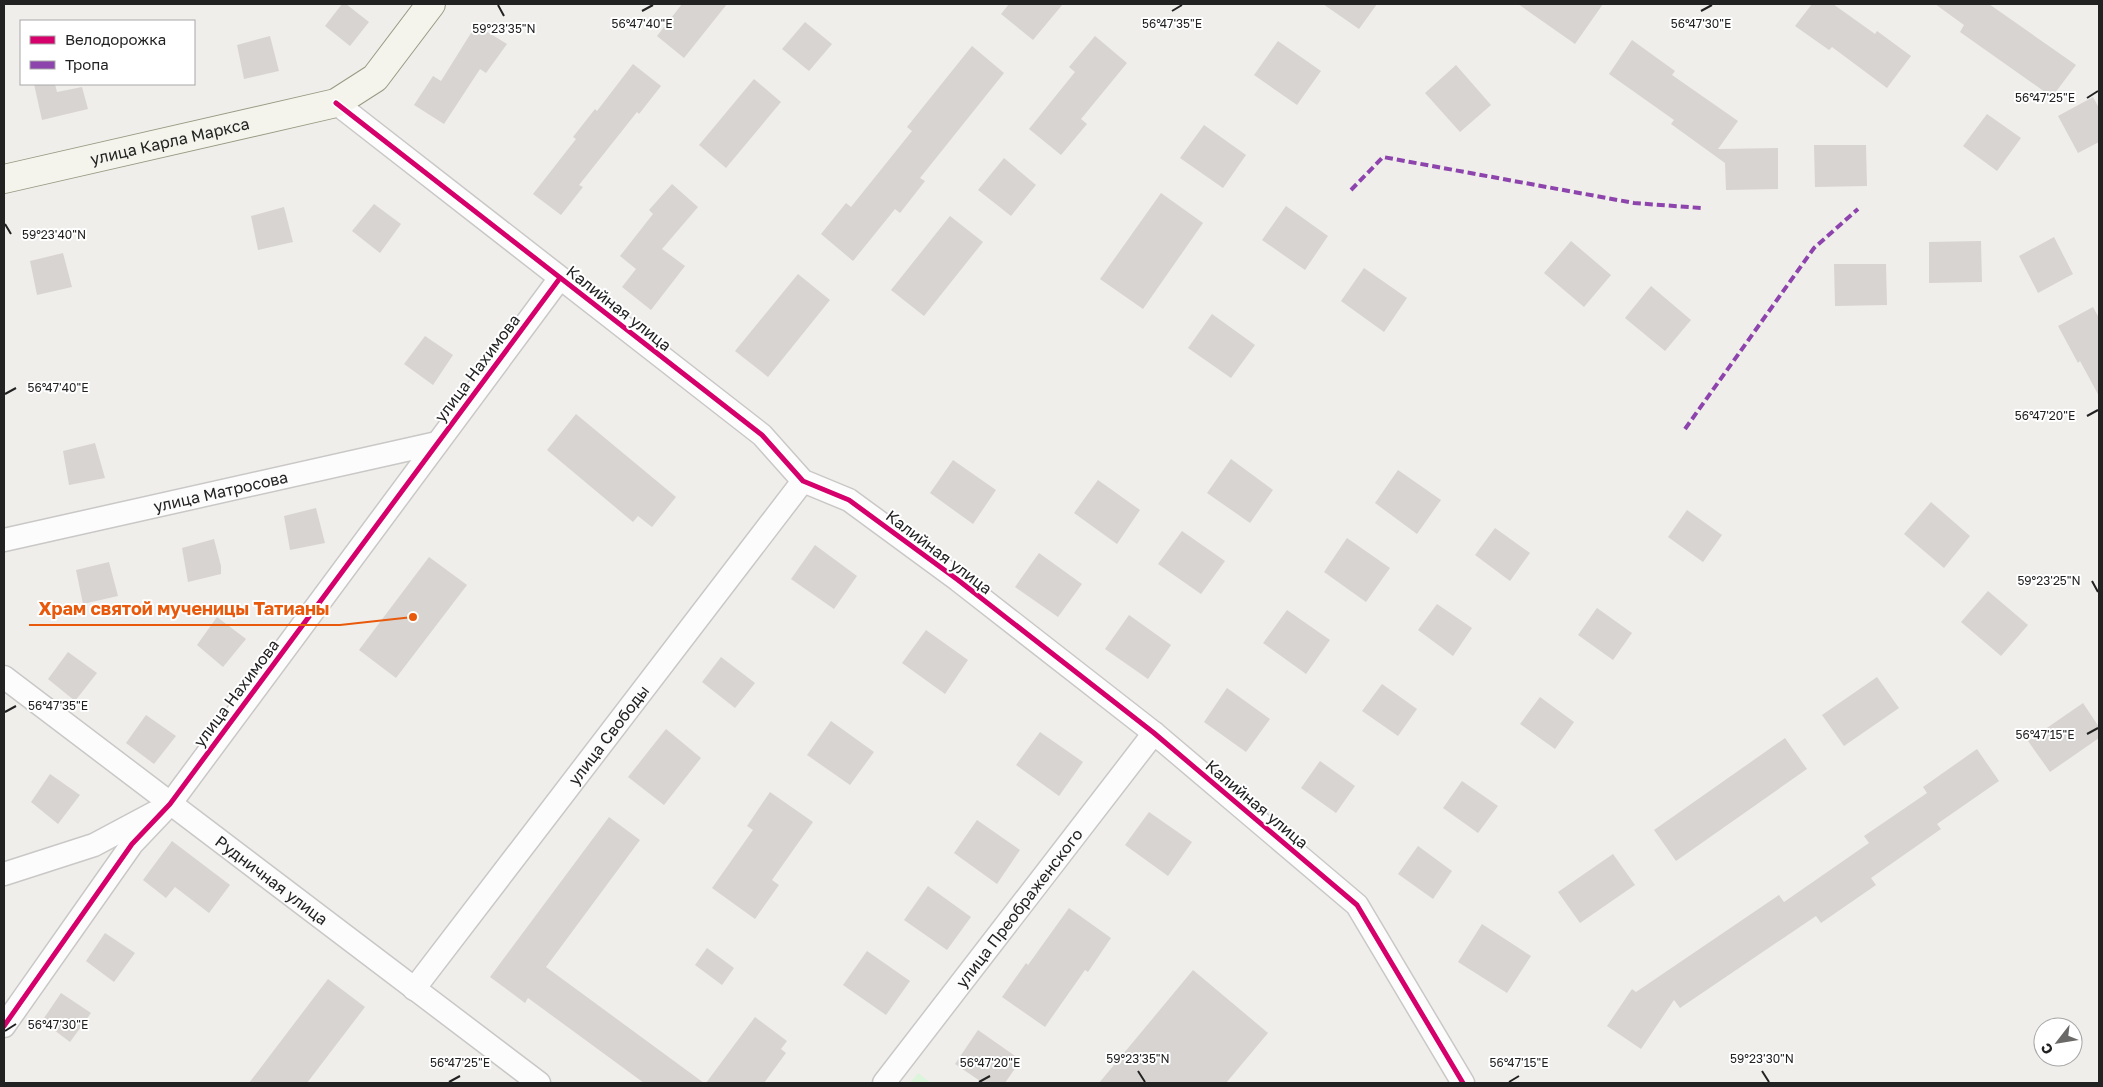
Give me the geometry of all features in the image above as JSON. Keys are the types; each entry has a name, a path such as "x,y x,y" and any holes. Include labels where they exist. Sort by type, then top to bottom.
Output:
{"main road":[{"name":"улица Карла Маркса","path":"4,179 336,103 375,78 431,4"}],"street":[{"name":"Калийная улица","path":"336,103 762,435 803,481 849,500 958,580 1154,733 1357,905 1463,1083"},
{"name":"улица Нахимова","path":"4,1026 132,844 170,804 560,278"},
{"name":"улица Матросова","path":"4,540 438,443"},
{"name":"улица Свободы","path":"414,988 803,481"},
{"name":"Рудничная улица","path":"4,677 539,1083"},
{"name":"улица Преображенского","path":"884,1083 1154,733"},
{"path":"4,874 94,844 170,804"}],"green space":[{"path":"918,1073 931,1083 910,1083"}],"building":[{"path":"342,4 346,4 369,22 350,46 325,26"},
{"path":"682,4 727,4 684,58 657,36"},
{"path":"1009,4 1063,4 1033,40 1001,14"},
{"path":"1323,4 1377,4 1359,29"},
{"path":"1518,4 1603,4 1575,44"},
{"path":"1812,4 1833,4 1875,34 1877,31 1911,56 1887,88 1832,47 1829,50 1795,26"},
{"path":"1935,4 1989,4 2076,65 2052,97 1960,32 1964,25"},
{"path":"805,22 832,44 809,71 782,49"},
{"path":"476,25 507,44 486,73 480,69 444,124 414,105 433,76 441,81"},
{"path":"270,36 279,71 244,79 237,45"},
{"path":"1095,36 1127,63 1081,119 1087,124 1061,155 1029,129 1075,72 1069,67"},
{"path":"1632,40 1675,71 1672,75 1738,121 1718,149 1778,148 1778,189 1726,190 1725,163 1671,124 1674,120 1609,74"},
{"path":"1278,41 1321,71 1297,105 1254,75"},
{"path":"972,46 1004,73 920,178 925,181 900,213 895,209 853,261 821,234 846,203 851,207 912,131 907,127"},
{"path":"633,64 661,86 639,114 637,112 579,185 583,187 561,215 533,194 576,139 573,137 595,109 597,111"},
{"path":"1456,65 1491,105 1460,132 1425,93"},
{"path":"754,79 781,102 726,168 699,145"},
{"path":"34,85 55,85 57,92 82,87 88,109 42,120"},
{"path":"2093,97 2099,108 2099,142 2078,153 2058,116"},
{"path":"1987,114 2021,138 1997,171 1963,146"},
{"path":"1204,125 1246,155 1223,188 1180,158"},
{"path":"1814,145 1866,145 1867,186 1815,187"},
{"path":"1004,158 1036,185 1011,216 978,190"},
{"path":"672,184 698,207 662,249 685,266 651,310 622,287 636,269 620,256 653,214 649,210"},
{"path":"1161,193 1203,223 1143,309 1100,279"},
{"path":"374,204 401,224 380,253 352,231"},
{"path":"1286,206 1328,236 1305,270 1262,240"},
{"path":"284,207 293,242 258,250 251,216"},
{"path":"950,216 983,242 924,316 891,290"},
{"path":"2054,237 2073,274 2038,293 2019,256"},
{"path":"1571,241 1611,275 1584,307 1544,273"},
{"path":"1981,241 1982,282 1929,283 1929,242"},
{"path":"63,253 72,287 37,295 30,261"},
{"path":"1834,264 1886,264 1887,305 1835,306"},
{"path":"1364,268 1407,298 1384,332 1341,301"},
{"path":"798,274 830,300 768,377 735,351"},
{"path":"1651,286 1691,320 1665,351 1625,318"},
{"path":"2093,307 2099,318 2099,396 2058,326"},
{"path":"1212,314 1255,345 1231,378 1188,348"},
{"path":"425,336 453,355 433,385 404,364"},
{"path":"576,414 676,497 652,527 638,516 633,522 547,450"},
{"path":"95,443 105,478 69,485 63,451"},
{"path":"1231,459 1273,490 1250,523 1207,493"},
{"path":"953,460 996,490 973,524 930,493"},
{"path":"1398,470 1441,500 1417,534 1375,503"},
{"path":"1098,480 1140,510 1117,544 1074,513"},
{"path":"1931,502 1970,536 1944,568 1904,534"},
{"path":"316,508 325,543 290,550 284,516"},
{"path":"1687,510 1722,535 1703,562 1668,537"},
{"path":"1495,528 1530,553 1510,581 1475,555"},
{"path":"1182,531 1225,561 1201,594 1158,564"},
{"path":"1347,538 1390,568 1366,602 1324,572"},
{"path":"214,539 221,566 221,574 188,582 182,548"},
{"path":"815,545 857,576 834,609 791,579"},
{"path":"1039,553 1082,584 1058,617 1015,587"},
{"path":"429,557 467,585 396,678 359,650"},
{"path":"109,562 118,596 83,604 76,570"},
{"path":"1988,591 2028,625 2001,656 1961,622"},
{"path":"1437,604 1472,628 1453,656 1418,630"},
{"path":"1597,608 1632,633 1613,660 1578,635"},
{"path":"1287,610 1330,640 1306,674 1263,643"},
{"path":"1129,615 1171,645 1148,679 1105,649"},
{"path":"217,617 246,639 223,667 197,645"},
{"path":"926,630 968,660 945,694 902,663"},
{"path":"68,652 97,673 75,701 48,679"},
{"path":"721,657 755,683 735,708 702,682"},
{"path":"1877,677 1899,708 1844,746 1822,715"},
{"path":"1382,684 1417,709 1398,736 1362,711"},
{"path":"1227,688 1270,719 1246,752 1204,722"},
{"path":"1540,697 1574,722 1555,749 1520,724"},
{"path":"2083,703 2099,727 2099,738 2050,772 2028,741"},
{"path":"146,715 176,736 154,764 126,743"},
{"path":"831,721 874,752 850,785 807,755"},
{"path":"666,729 701,758 664,805 628,777"},
{"path":"1040,732 1083,762 1059,796 1016,765"},
{"path":"1785,738 1807,769 1676,861 1654,830"},
{"path":"1977,749 1999,781 1937,824 1941,829 1871,878 1876,885 1821,923 1816,916 1680,1008 1674,1000 1641,1049 1607,1026 1632,989 1636,992 1779,895 1784,902 1869,843 1864,836 1927,793 1923,787"},
{"path":"1320,761 1355,786 1336,813 1301,788"},
{"path":"50,774 80,795 58,824 31,802"},
{"path":"1462,781 1498,806 1478,833 1443,808"},
{"path":"770,792 813,822 772,880 779,885 755,919 712,888 753,830 747,826"},
{"path":"1149,812 1192,842 1168,876 1125,845"},
{"path":"609,817 640,840 546,967 704,1083 644,1083 528,998 525,1003 490,977"},
{"path":"977,820 1020,850 997,884 954,853"},
{"path":"172,841 230,885 209,913 175,887 166,898 143,880"},
{"path":"1418,846 1452,871 1433,899 1398,874"},
{"path":"1613,854 1635,885 1580,923 1558,892"},
{"path":"928,886 971,917 947,950 904,920"},
{"path":"1069,908 1111,938 1088,972 1085,970 1045,1027 1002,997 1026,963 1028,965"},
{"path":"1482,924 1531,956 1507,993 1458,962"},
{"path":"105,933 135,953 114,982 86,961"},
{"path":"707,948 734,968 722,985 695,965"},
{"path":"867,951 910,981 886,1015 843,985"},
{"path":"1193,970 1268,1033 1226,1083 1099,1083"},
{"path":"328,979 365,1007 307,1083 249,1083"},
{"path":"61,993 91,1013 70,1042 42,1021"},
{"path":"755,1017 787,1041 781,1049 786,1053 764,1083 706,1083"},
{"path":"978,1030 1021,1060 1005,1083 983,1083 955,1064"}],"marked path":[{"path":"1351,190 1383,157 1634,203 1701,208"},
{"path":"1685,429 1814,248 1858,209"}],"cycle path":[{"path":"336,103 762,435 803,481 849,500 958,580 1154,733 1357,905 1463,1083"},
{"path":"4,1026 132,844 170,804 560,278"}],"place":[{"name":"Храм святой мученицы Татианы","path":"413,617"}]}
